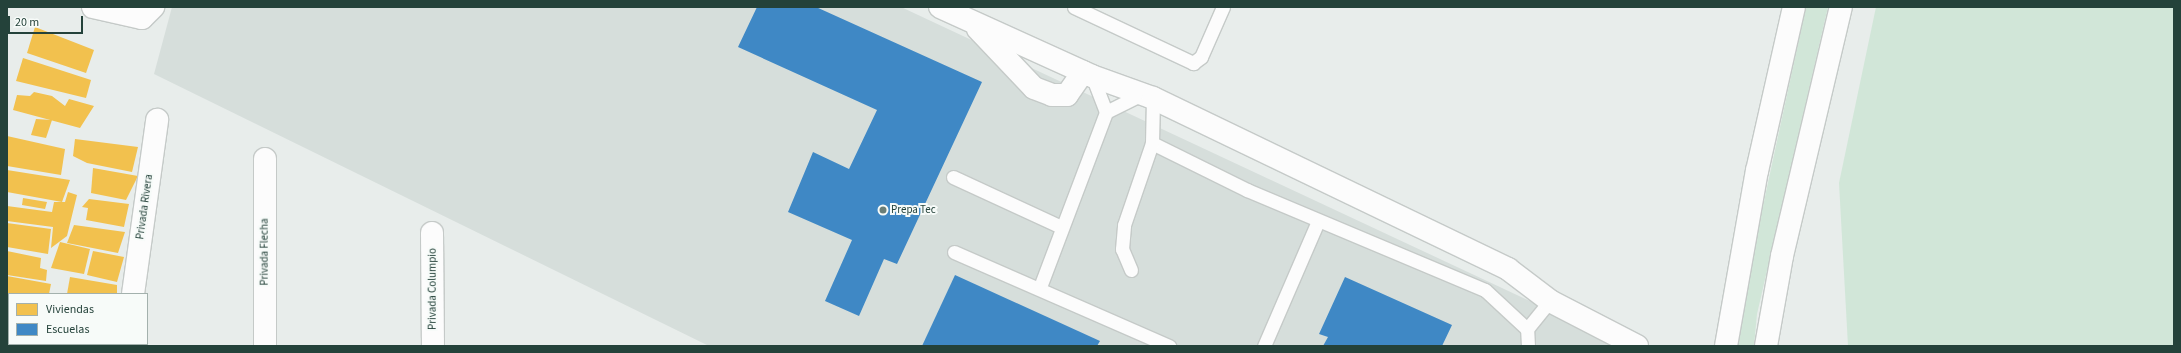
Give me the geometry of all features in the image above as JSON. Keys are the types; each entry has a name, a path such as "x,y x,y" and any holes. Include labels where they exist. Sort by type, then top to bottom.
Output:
{"street":[{"path":"93,7 142,18 153,7"},
{"path":"940,7 975,25 1087,74 1147,96 1508,269 1550,301 1633,345"},
{"path":"1726,346 1757,171 1794,7"},
{"path":"1766,346 1782,256 1841,7"},
{"path":"975,25 1034,88 1052,95 1067,95 1087,74"},
{"name":"Privada Rivera","path":"133,293 157,120"},
{"name":"Privada Flecha","path":"264,346 265,159"},
{"name":"Privada Columpio","path":"432,233 433,346"}],"lane":[{"path":"1074,7 1193,62 1201,57 1223,7"},
{"path":"1040,287 1106,112 1087,74"},
{"path":"1106,112 1147,96 1152,143 1124,226 1122,249 1131,270"},
{"path":"1152,143 1318,220 1485,290 1527,329"},
{"path":"953,177 1062,227"},
{"path":"1264,346 1318,220"},
{"path":"954,252 1040,287 1169,346"},
{"path":"1528,346 1527,329 1550,301"}],"shaded area":[{"name":"Prepa Tec","path":"172,7 901,7 1626,346 709,346 154,74"}],"green space":[{"path":"1806,7 1828,7 1757,314 1754,346 1737,346 1742,303"},
{"path":"1876,7 2174,7 2174,346 1848,346 1839,183"}],"building: Viviendas":[{"path":"35,27 94,50 86,73 27,53"},
{"path":"23,58 91,80 86,98 16,81"},
{"path":"34,92 52,96 65,106 69,99 94,106 80,128 13,110 17,95 30,96"},
{"path":"36,119 52,120 46,138 31,135"},
{"path":"7,136 65,149 61,175 7,166"},
{"path":"75,139 138,147 132,172 87,163 73,156"},
{"path":"93,168 138,176 126,200 91,193"},
{"path":"7,170 70,180 62,202 7,192"},
{"path":"68,192 77,195 67,236 51,248 53,227 7,221 7,206 52,212 54,202 65,202"},
{"path":"23,198 47,202 45,209 22,205"},
{"path":"89,199 129,204 124,227 86,220 88,208 82,207"},
{"path":"7,223 51,229 48,254 7,247"},
{"path":"74,225 125,232 118,253 67,243"},
{"path":"60,242 90,249 84,274 51,268"},
{"path":"7,251 41,258 40,268 47,270 46,281 7,275"},
{"path":"93,251 124,257 117,282 87,275"},
{"path":"7,276 51,284 49,293 8,293 7,301"},
{"path":"70,277 117,285 117,293 67,293"},
{"path":"7,330 8,345 32,346 7,346"},
{"path":"49,345 78,345 49,346"}],"building: Escuelas":[{"path":"757,7 816,7 982,82 897,264 884,259 859,316 825,301 852,240 788,212 813,152 849,169 877,110 738,47"},
{"path":"955,275 1100,341 1097,346 922,346"},
{"path":"1345,277 1452,325 1442,346 1323,346 1328,337 1319,334"}],"place":[{"name":"Prepa Tec","path":"883,210"}]}
